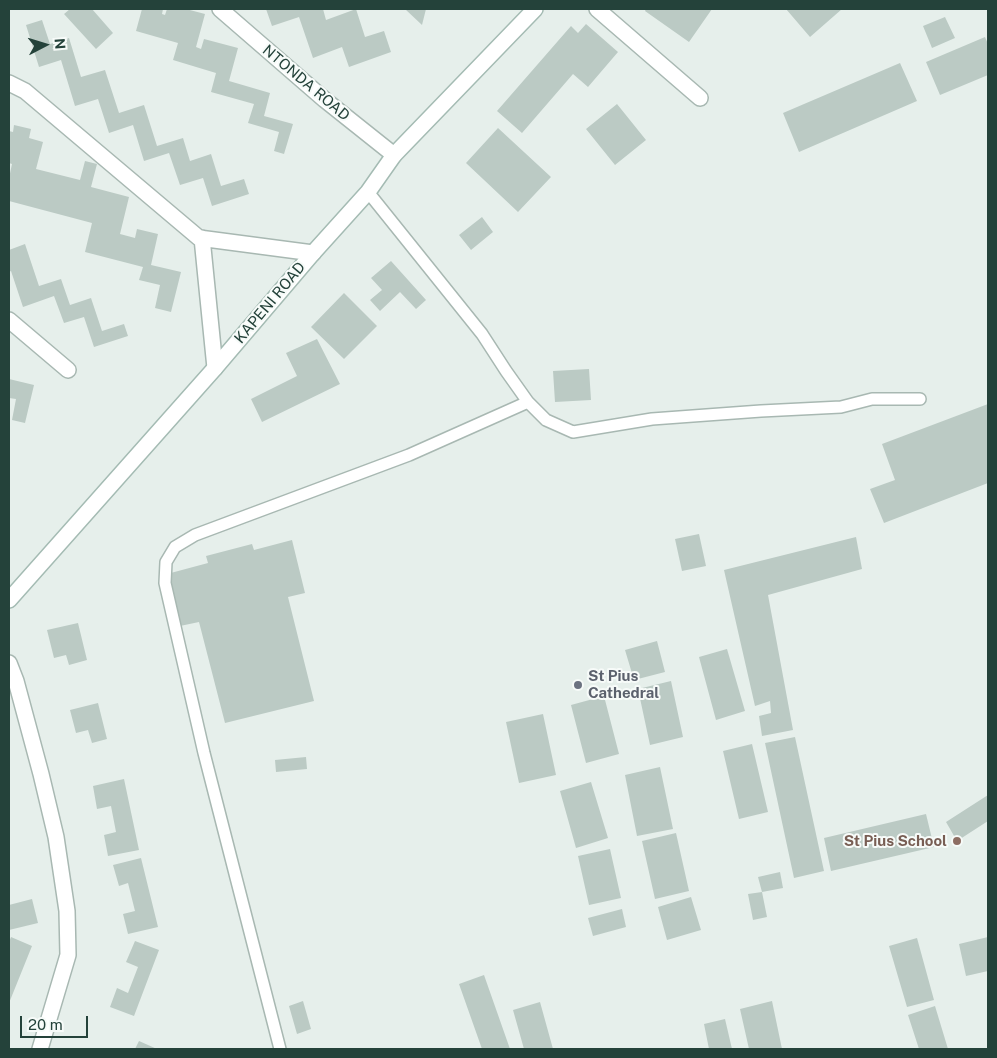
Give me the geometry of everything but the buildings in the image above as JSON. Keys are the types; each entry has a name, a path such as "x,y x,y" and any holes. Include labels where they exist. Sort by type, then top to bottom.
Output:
{"street":[{"name":"NTONDA ROAD","path":"220,9 325,100 394,155"},
{"name":"KAPENI ROAD","path":"9,600 368,192 394,155 535,9"},
{"path":"597,9 700,98"},
{"path":"9,82 25,91 198,238 313,253"},
{"path":"202,238 215,368"},
{"path":"9,320 68,370"},
{"path":"9,662 16,681 56,837 67,911 68,955 40,1049"}],"lane":[{"path":"368,192 482,334 528,402 546,420 573,432 652,419 761,410 841,407 872,398 920,400"},
{"path":"280,1049 204,753 165,583 166,562 175,547 195,535 409,455 528,402"}],"place":[{"name":"St Pius Cathedral","path":"578,685"},
{"name":"St Pius School","path":"957,841"}]}
